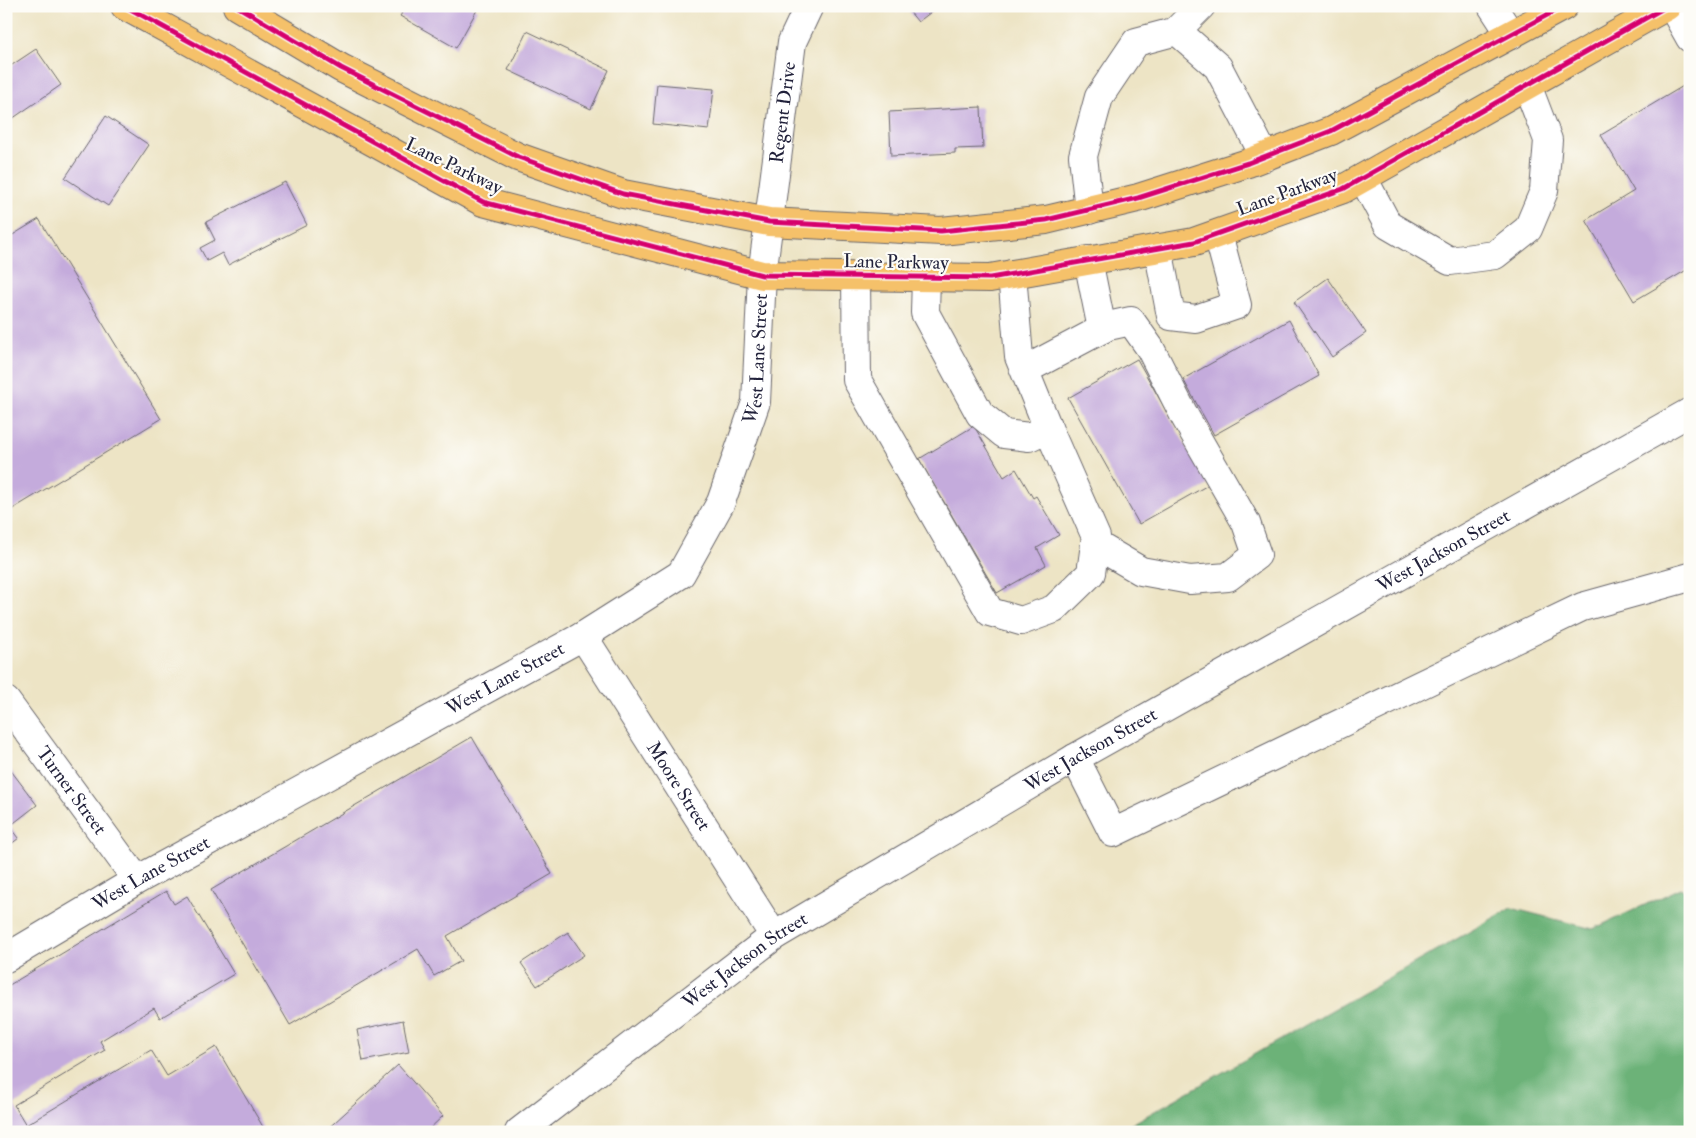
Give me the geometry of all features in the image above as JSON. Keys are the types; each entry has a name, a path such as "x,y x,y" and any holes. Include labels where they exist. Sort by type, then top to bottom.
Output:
{"highway":[{"name":"Lane Parkway","path":"125,6 483,202 762,275 990,278 1194,242 1343,189 1667,6"},
{"name":"Lane Parkway","path":"236,6 341,68 518,157 623,194 769,222 941,231 1046,220 1138,198 1264,157 1330,131 1564,6"}],"street":[{"name":"Regent Drive","path":"769,222 792,42 809,6"},
{"path":"1089,210 1083,156 1099,97 1136,42 1175,32 1201,6"},
{"path":"1492,6 1510,35"},
{"path":"1672,6 1690,38"},
{"path":"1175,32 1177,31 1218,67 1264,157"},
{"path":"1363,178 1388,225 1450,262 1495,255 1528,229 1544,191 1548,140 1527,85"},
{"name":"West Lane Street","path":"6,958 136,880 582,636 681,574 721,502 756,402 762,275 769,222"},
{"path":"1138,330 1171,316 1196,319 1237,305 1218,234"},
{"path":"1158,248 1171,316"},
{"path":"1088,260 1102,329"},
{"path":"856,277 857,380 990,612 1021,621 1054,609 1091,573 1096,538 1019,357 1012,274"},
{"path":"926,277 925,313 980,414 1004,434 1029,437 1048,428"},
{"path":"1025,370 1108,326 1131,320 1150,348 1185,417 1246,523 1257,555 1228,577 1190,580 1141,571 1095,544"},
{"name":"West Jackson Street","path":"519,1132 774,936 1075,758 1690,412"},
{"path":"1075,758 1113,833 1582,607 1690,576"},
{"name":"Moore Street","path":"582,636 774,936"},
{"name":"Turner Street","path":"6,701 136,880"}],"green space":[{"path":"1681,888 1690,896 1690,1132 1118,1132 1511,908 1593,929"}],"building":[{"path":"390,6 471,6 477,10 456,48 400,16 402,13"},
{"path":"905,6 939,6 918,22"},
{"path":"527,31 609,70 591,109 508,70"},
{"path":"36,49 61,85 9,121 6,117 6,69"},
{"path":"1690,82 1690,268 1634,301 1586,220 1634,191 1601,135"},
{"path":"657,84 714,89 709,130 653,124"},
{"path":"981,107 983,148 955,149 955,153 891,156 889,112"},
{"path":"106,116 149,145 108,206 65,178"},
{"path":"285,182 307,225 228,265 222,253 207,261 200,248 215,240 206,222"},
{"path":"39,219 161,419 6,513 6,239"},
{"path":"1328,278 1366,333 1332,357 1294,302"},
{"path":"1289,320 1319,376 1214,435 1183,379"},
{"path":"1137,359 1208,485 1139,524 1068,398"},
{"path":"974,426 1004,477 1016,469 1033,498 1036,496 1059,535 1037,548 1046,565 997,593 919,459"},
{"path":"472,737 552,874 447,936 461,961 434,976 418,949 290,1025 211,890"},
{"path":"6,764 37,805 10,826 19,838 6,848"},
{"path":"166,891 174,904 187,896 234,974 160,1018 154,1008 100,1041 105,1050 14,1105 26,1125 151,1050 167,1076 216,1047 266,1132 6,1132 6,987"},
{"path":"568,932 584,955 537,986 521,963"},
{"path":"403,1020 409,1052 363,1061 357,1030"},
{"path":"398,1065 443,1116 426,1132 324,1132"}],"cycle path":[{"path":"125,6 483,202 762,275 990,278 1194,242 1343,189 1667,6"},
{"path":"237,6 341,68 518,157 623,194 769,222 941,231 1046,220 1138,198 1248,163 1331,131 1564,6"}]}
